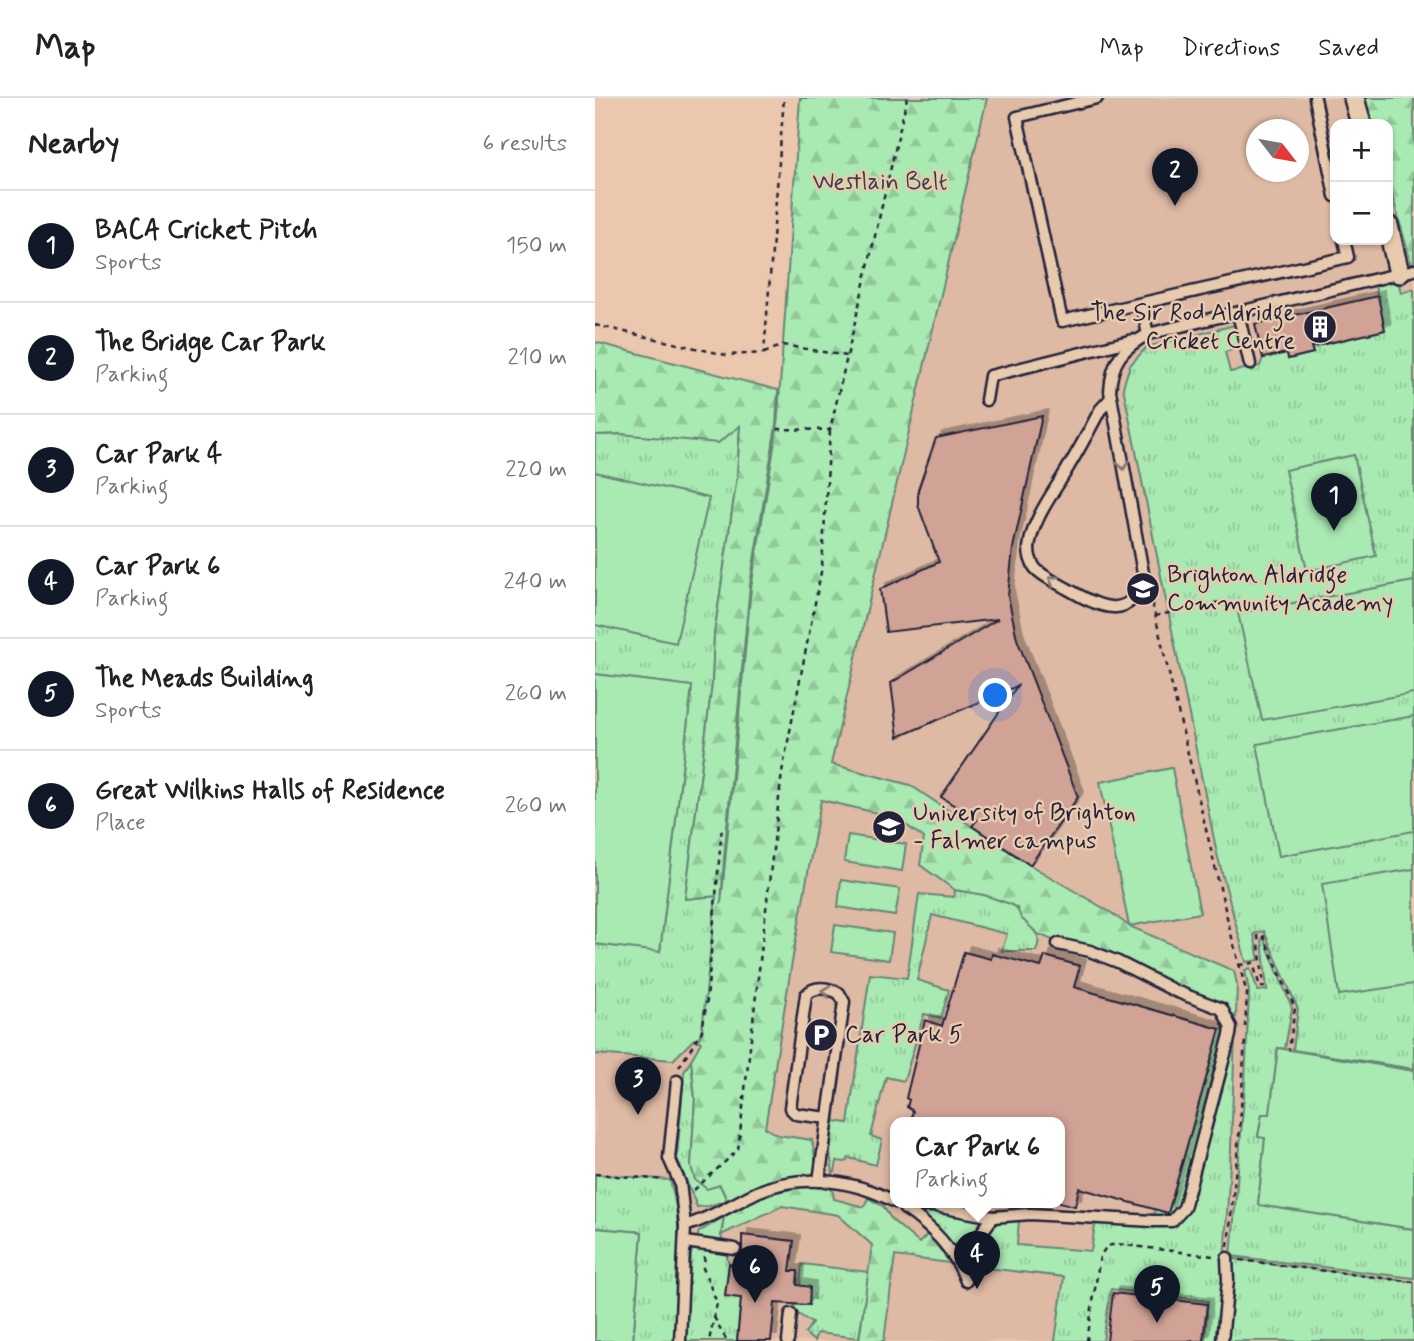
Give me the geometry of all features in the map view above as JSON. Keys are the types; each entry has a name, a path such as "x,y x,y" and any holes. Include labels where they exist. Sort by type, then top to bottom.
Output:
{"street":[{"path":"1354,98 1360,119"},
{"path":"1393,239 1406,272"}],"lane":[{"path":"1097,98 1017,117 1062,321 1348,257 1345,245"},
{"path":"1315,98 1332,182"},
{"path":"986,400 990,376 1406,272"},
{"path":"1141,304 1144,336"},
{"path":"1238,313 1250,364"},
{"path":"1111,398 1100,410 1048,501 1031,539 1030,557 1044,576 1089,602 1108,609 1122,606 1137,592 1143,573 1111,398 1111,379 1120,355 1127,346 1144,336"},
{"path":"946,1208 993,1217 1030,1214 1172,1221 1184,1208 1231,1027 1222,1009 1175,991 1118,962 1090,951 1058,944"},
{"path":"819,1181 828,1118 844,1002 839,993 820,988 806,995 790,1108 796,1114 828,1118"},
{"path":"677,1081 669,1158 684,1199 685,1242 680,1341"},
{"path":"685,1226 712,1218 749,1195 784,1182 819,1181 861,1187 876,1191 890,1200"},
{"path":"903,1208 938,1235 956,1257 966,1281"},
{"path":"956,1257 971,1248 993,1217"},
{"path":"685,1242 735,1249"},
{"path":"1222,1341 1227,1258"},
{"path":"788,1341 791,1314"}],"path":[{"path":"764,353 784,98"},
{"path":"684,1199 739,1150 782,772 823,568 830,430 907,98"},
{"path":"595,325 726,355 764,353 783,345 847,356"},
{"path":"777,429 830,430"},
{"path":"1142,563 1247,994 1240,1126 1227,1258"},
{"path":"1155,616 1224,601"},
{"path":"677,1081 679,1065 702,1031 722,826"},
{"path":"1239,965 1253,963 1260,987 1264,987 1258,936 1263,935 1295,1008 1289,1050"},
{"path":"595,1174 671,1180 680,1184"},
{"path":"706,1249 703,1268 717,1303 709,1341"},
{"path":"714,1317 727,1341"}],"shaded area":[{"path":"987,98 1414,98 1414,1341 595,1341 595,342 778,390 777,429 750,585 724,858 723,894 716,896 702,1031 691,1060 695,1098 765,1128 825,780 834,754"}],"green space":[{"name":"Westlain Belt","path":"800,98 987,98 831,764 910,785 1030,865 1129,926 1234,971 1237,984 1236,1017 1038,934 1021,918 1017,908 984,895 955,890 920,865 924,838 895,817 821,800 765,1128 778,1135 812,1140 819,1181 832,1188 834,1199 864,1207 868,1198 883,1206 892,1220 919,1243 928,1234 950,1263 895,1256 884,1341 859,1341 872,1245 838,1215 782,1206 721,1235 727,1200 720,1185 707,1189 695,1180 691,1166 695,1098 691,1060 701,1042 698,1040 702,1031 716,896 685,899 712,684 714,635 737,477 740,426 718,443 620,434 595,435 595,342 778,390 776,426 750,585 721,904 751,588 777,429"},
{"path":"1364,98 1414,98 1414,264 1411,262 1393,199 1393,119 1370,119"},
{"path":"1398,280 1401,293 1414,289 1414,1069 1293,1050 1298,1009 1264,931 1254,934 1259,960 1246,962 1217,854 1123,387 1130,365 1147,347 1235,325 1240,348 1225,352 1230,372 1260,366 1263,358 1287,353 1289,359 1313,353 1312,350 1304,349 1385,330 1375,285"},
{"path":"740,425 737,477 714,635 712,684 685,899 716,896 709,988 703,1024 698,1040 694,1039 673,1060 595,1054 595,944 660,951 692,686 595,674 595,435 626,434 718,442"},
{"path":"1354,455 1376,556 1307,571 1285,470"},
{"path":"595,472 709,498 676,643 595,625"},
{"path":"1414,581 1414,693 1262,720 1238,613"},
{"path":"595,674 692,686 660,952 595,944"},
{"path":"1414,716 1414,831 1279,856 1257,744"},
{"path":"1172,768 1200,913 1129,926 1100,782"},
{"path":"848,835 906,844 902,871 844,862"},
{"path":"1414,869 1414,984 1339,995 1322,884"},
{"path":"841,880 900,889 895,916 838,907"},
{"path":"955,890 993,897 1014,906 1037,936 1039,943 1036,951 1002,951 1007,934 932,915 917,980 949,990 941,1018 924,1014 904,1081 886,1077 871,1136 882,1140 876,1165 849,1158 846,1162 837,1161 833,1173 830,1152 834,1121 848,1123 870,974 907,978 919,894 954,897"},
{"path":"835,925 893,933 889,960 831,952"},
{"path":"1264,938 1292,1008 1285,1049 1278,1048 1270,1115 1262,1114 1258,1136 1265,1138 1258,1204 1414,1229 1414,1278 1231,1256 1245,1084 1249,991 1245,970 1250,968 1258,991 1267,990"},
{"path":"1220,1029 1235,1031 1219,1341 1205,1341 1208,1301 1111,1289 1103,1341 1055,1341 1064,1277 969,1266 963,1255 956,1257 905,1209 928,1208 992,1220 1019,1220 1017,1245 1091,1251 1096,1219 1153,1221 1155,1209 1168,1212"},
{"path":"1278,1048 1414,1071 1414,1229 1258,1205 1265,1138 1258,1137 1262,1114 1270,1114"},
{"path":"691,1060 695,1098 691,1166 720,1185 727,1200 697,1207 677,1158 684,1072"},
{"path":"595,1174 670,1180 679,1239 675,1341 633,1341 642,1232 595,1228"},
{"path":"724,1217 721,1235 729,1264 725,1296 745,1299 740,1309 737,1341 683,1341 691,1254 699,1232"},
{"path":"595,1228 642,1232 633,1341 595,1341"},
{"path":"1227,1258 1414,1282 1414,1341 1222,1341"},
{"path":"802,1264 869,1272 859,1338 817,1333 814,1341 805,1333 812,1323 795,1312 794,1305 809,1304 810,1287 800,1286"}],"building":[{"name":"The Sir Rod Aldridge Cricket Centre","path":"1378,296 1385,330 1311,347 1313,353 1288,359 1287,353 1263,358 1255,324"},
{"path":"1042,416 1013,548 1008,596 1017,639 1078,797 1030,865 972,826 977,820 941,797 1017,686 898,737 891,683 998,619 886,632 880,589 939,562 918,505 918,490 936,438"},
{"path":"964,952 991,959 992,954 1041,967 1045,956 1080,966 1074,987 1220,1029 1168,1213 1079,1188 1075,1206 1065,1204 1065,1117 912,1117 913,1111 907,1107 909,1100 906,1098 925,1020 942,1026"},
{"path":"742,1235 794,1241 790,1271 798,1271 797,1285 810,1287 809,1305 775,1303 771,1341 737,1341 741,1298 725,1296 729,1264 738,1265 742,1251"},
{"path":"1113,1293 1207,1304 1203,1341 1107,1341"}],"place":[{"name":"The Bridge Car Park","path":"1175,206"},
{"name":"The Sir Rod Aldridge Cricket Centre","path":"1320,327"},
{"name":"BACA Cricket Pitch","path":"1334,531"},
{"name":"Brighton Aldridge Community Academy","path":"1143,589"},
{"name":"University of Brighton - Falmer campus","path":"889,827"},
{"name":"Car Park 5","path":"821,1035"},
{"name":"Car Park 4","path":"638,1115"},
{"name":"Car Park 6","path":"977,1289"},
{"name":"Great Wilkins Halls of Residence","path":"755,1303"},
{"name":"The Meads Building","path":"1157,1323"}]}
